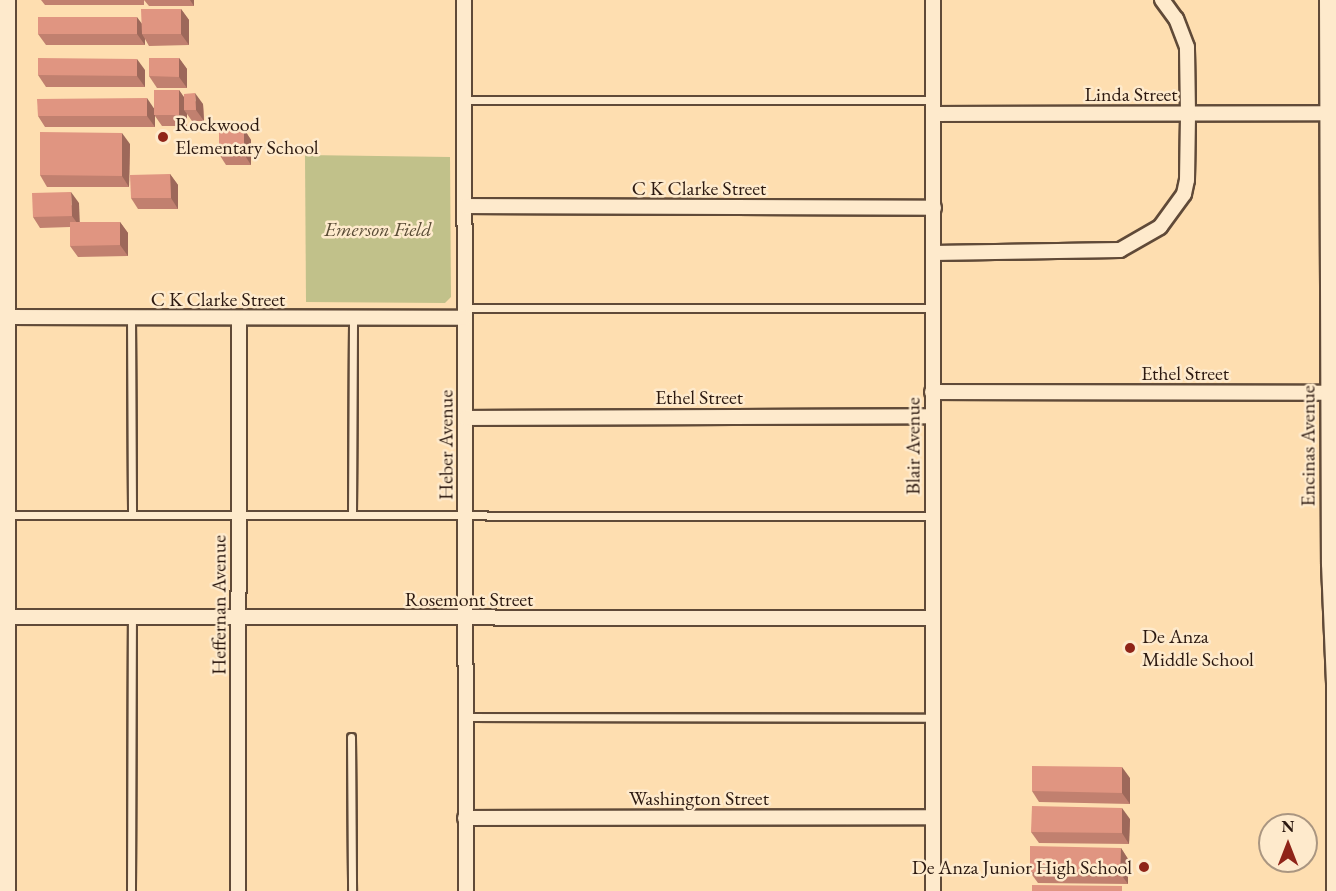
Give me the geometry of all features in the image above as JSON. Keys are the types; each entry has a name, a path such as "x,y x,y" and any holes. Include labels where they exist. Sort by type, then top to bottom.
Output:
{"street":[{"path":"7,0 4,109 7,317 3,478 6,515 3,571 6,617 3,660 3,843 7,891"},
{"name":"Heber Avenue","path":"464,0 466,891"},
{"name":"Blair Avenue","path":"933,0 933,891"},
{"path":"933,253 1120,250 1143,240 1160,227 1184,194 1188,113 1186,47 1176,19 1162,0"},
{"name":"Encinas Avenue","path":"1331,7 1328,113 1332,184 1329,393 1333,441 1336,685 1335,891"},
{"name":"Linda Street","path":"934,107 1188,113 1328,113"},
{"name":"C K Clarke Street","path":"465,206 934,208"},
{"name":"C K Clarke Street","path":"7,317 353,318 465,313"},
{"name":"Heffernan Avenue","path":"238,891 239,318"},
{"name":"Ethel Street","path":"932,392 1329,393"},
{"name":"Ethel Street","path":"466,418 932,416"},
{"name":"Rosemont Street","path":"6,617 933,618"},
{"name":"Washington Street","path":"465,818 933,817"}],"lane":[{"path":"464,100 934,107"},
{"path":"465,313 933,308"},
{"path":"131,318 132,516"},
{"path":"352,516 353,318"},
{"path":"6,515 932,516"},
{"path":"131,891 132,618"},
{"path":"465,717 933,718"},
{"path":"351,737 352,891"}],"green space":[{"name":"Emerson Field","path":"305,155 450,157 451,297 445,303 306,302"}],"building":[{"path":"141,9 181,9 181,34 142,34"},
{"path":"38,17 137,17 137,34 38,34"},
{"path":"38,58 137,59 137,76 38,75"},
{"path":"149,58 179,58 179,77 149,76"},
{"path":"154,90 179,90 179,115 154,115"},
{"path":"195,93 196,110 184,110 184,94"},
{"path":"147,98 147,116 38,116 37,99"},
{"path":"219,129 244,129 244,154 219,154"},
{"path":"40,132 122,133 122,176 40,175"},
{"path":"170,174 171,198 131,198 130,175"},
{"path":"71,192 72,216 33,217 32,193"},
{"path":"70,222 120,222 120,245 70,246"},
{"path":"1032,766 1122,767 1122,793 1032,791"},
{"path":"1032,806 1122,808 1122,833 1031,832"},
{"path":"1030,846 1121,848 1120,873 1030,872"},
{"path":"1032,885 1122,886 1122,891 1032,891"}],"place":[{"name":"Rockwood Elementary School","path":"163,137"},
{"name":"De Anza Middle School","path":"1130,648"},
{"name":"De Anza Junior High School","path":"1144,867"}]}
